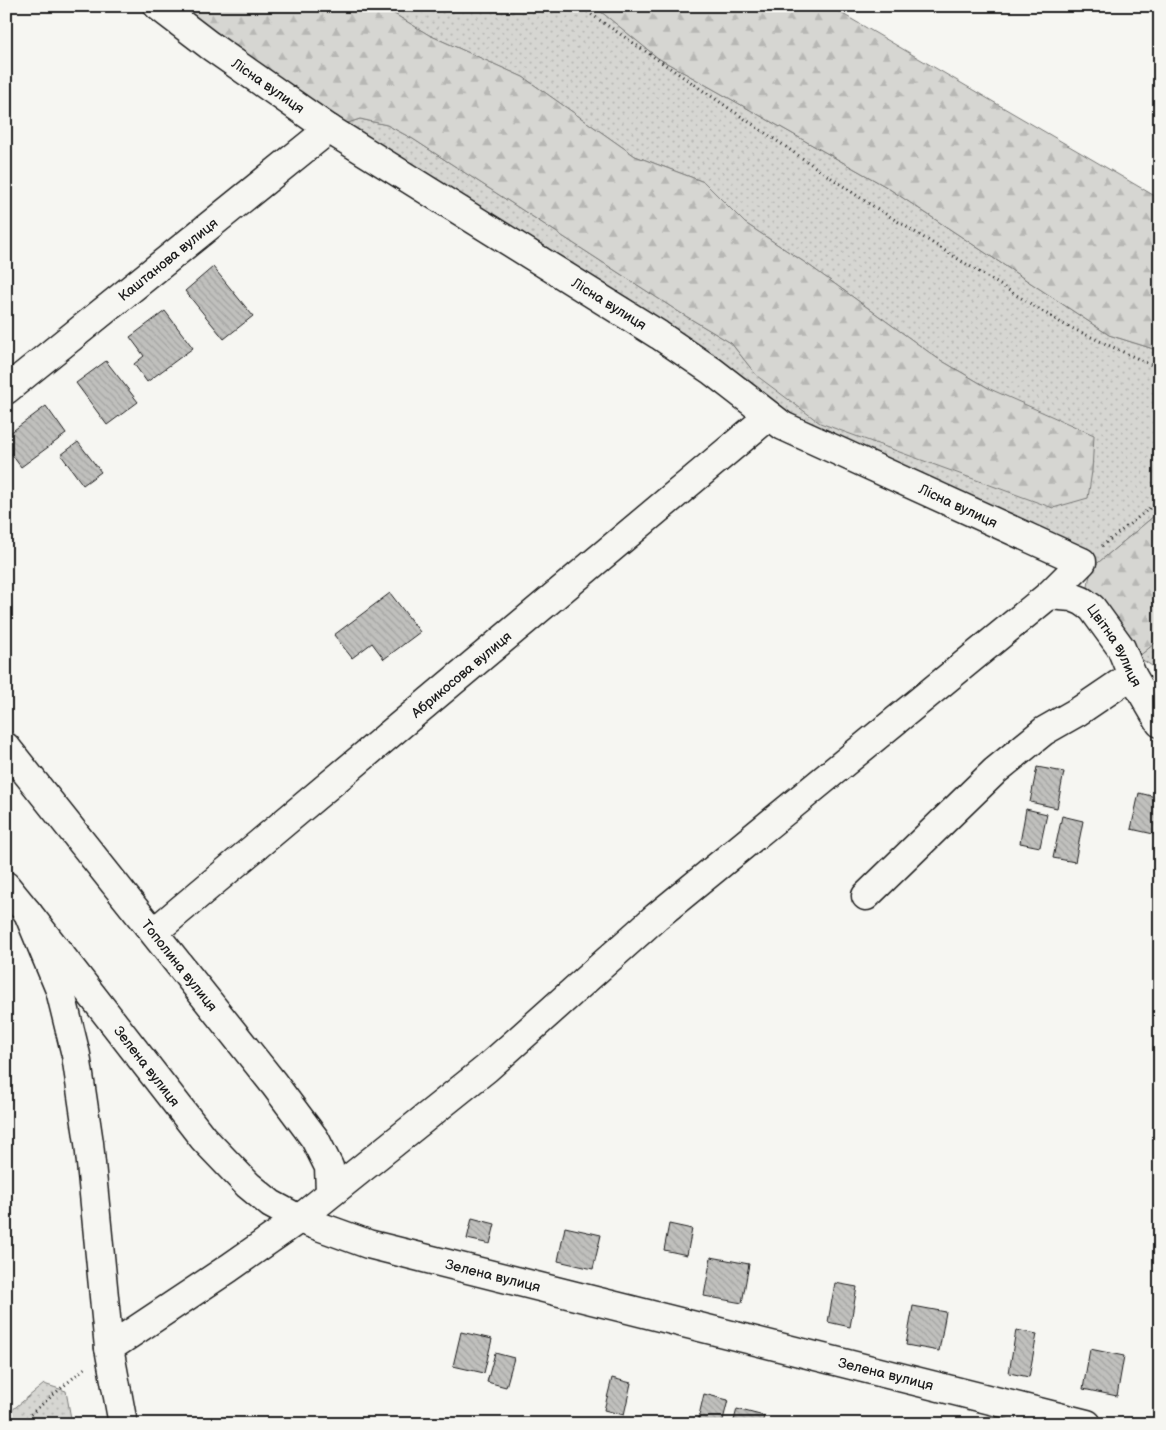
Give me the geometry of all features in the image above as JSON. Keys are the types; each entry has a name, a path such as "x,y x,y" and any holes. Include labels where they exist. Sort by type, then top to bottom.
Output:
{"street":[{"name":"Лісна вулиця","path":"158,6 209,45 329,129 659,335 712,371 783,426 1082,562"},
{"name":"Каштанова вулиця","path":"6,390 329,129"},
{"name":"Абрикосова вулиця","path":"154,932 769,416"},
{"path":"110,1348 298,1219 486,1069 656,917 1049,595 1082,562"},
{"name":"Цвітна вулиця","path":"1049,595 1072,597 1092,608 1120,648 1127,660 1132,675 1160,723"},
{"path":"866,896 995,771 1044,732 1132,675"},
{"name":"Тополина вулиця","path":"6,747 274,1084 315,1139 330,1168 330,1192"},
{"name":"Зелена вулиця","path":"6,886 203,1138 248,1185 272,1204 298,1219 368,1244 1087,1424"},
{"path":"28,913 60,990 76,1055 88,1143 110,1348 123,1424"}],"path":[{"path":"579,6 868,203 1063,324 1160,369"},
{"path":"1082,562 1160,500"},
{"path":"19,1424 110,1348"}],"green space":[{"path":"158,6 381,6 429,35 523,77 635,156 704,182 745,223 810,266 937,358 990,389 1094,435 1088,498 1053,508 820,423 757,376 731,343 679,312 413,139 387,125 360,119 329,129"},
{"path":"381,6 594,6 658,58 885,186 1109,335 1160,351 1160,511 1093,567 783,426 329,129 360,119 387,125 413,139 679,312 731,343 757,376 990,389 937,358 810,266 745,223 704,182 635,156 523,77 429,35"},
{"path":"594,6 829,6 1160,199 1160,351 1109,335 885,186 658,58"},
{"path":"1160,511 1160,639 1138,657 1087,596 1089,579 1093,567"},
{"path":"1160,639 1160,671 1138,657"},
{"path":"44,1384 66,1391 72,1424 6,1424 6,1415"}],"building":[{"path":"213,267 253,316 224,339 185,291"},
{"path":"165,311 193,348 147,382 134,364 144,356 130,337"},
{"path":"106,361 138,402 107,425 76,383"},
{"path":"46,406 66,434 21,467 6,447 6,436"},
{"path":"78,442 101,472 83,485 61,455"},
{"path":"390,593 420,632 384,659 372,643 352,658 334,635"},
{"path":"1037,767 1064,772 1057,808 1030,802"},
{"path":"1139,793 1160,798 1160,826 1158,835 1131,829"},
{"path":"1026,809 1047,814 1040,847 1020,843"},
{"path":"1062,816 1083,821 1075,862 1053,858"},
{"path":"472,1218 495,1224 490,1244 467,1239"},
{"path":"669,1224 692,1229 687,1255 664,1250"},
{"path":"565,1227 601,1235 593,1269 558,1261"},
{"path":"711,1257 749,1264 742,1303 704,1296"},
{"path":"835,1283 857,1287 850,1327 828,1322"},
{"path":"913,1306 946,1312 939,1351 906,1345"},
{"path":"1016,1330 1037,1334 1029,1377 1009,1373"},
{"path":"461,1332 492,1339 484,1373 453,1366"},
{"path":"1090,1349 1124,1356 1117,1396 1083,1389"},
{"path":"495,1353 514,1358 506,1387 487,1382"},
{"path":"612,1378 631,1383 624,1415 604,1410"},
{"path":"704,1394 728,1400 722,1424 697,1424"},
{"path":"737,1409 764,1416 762,1424 733,1424"},
{"path":"601,1420 615,1424 600,1424"}]}
